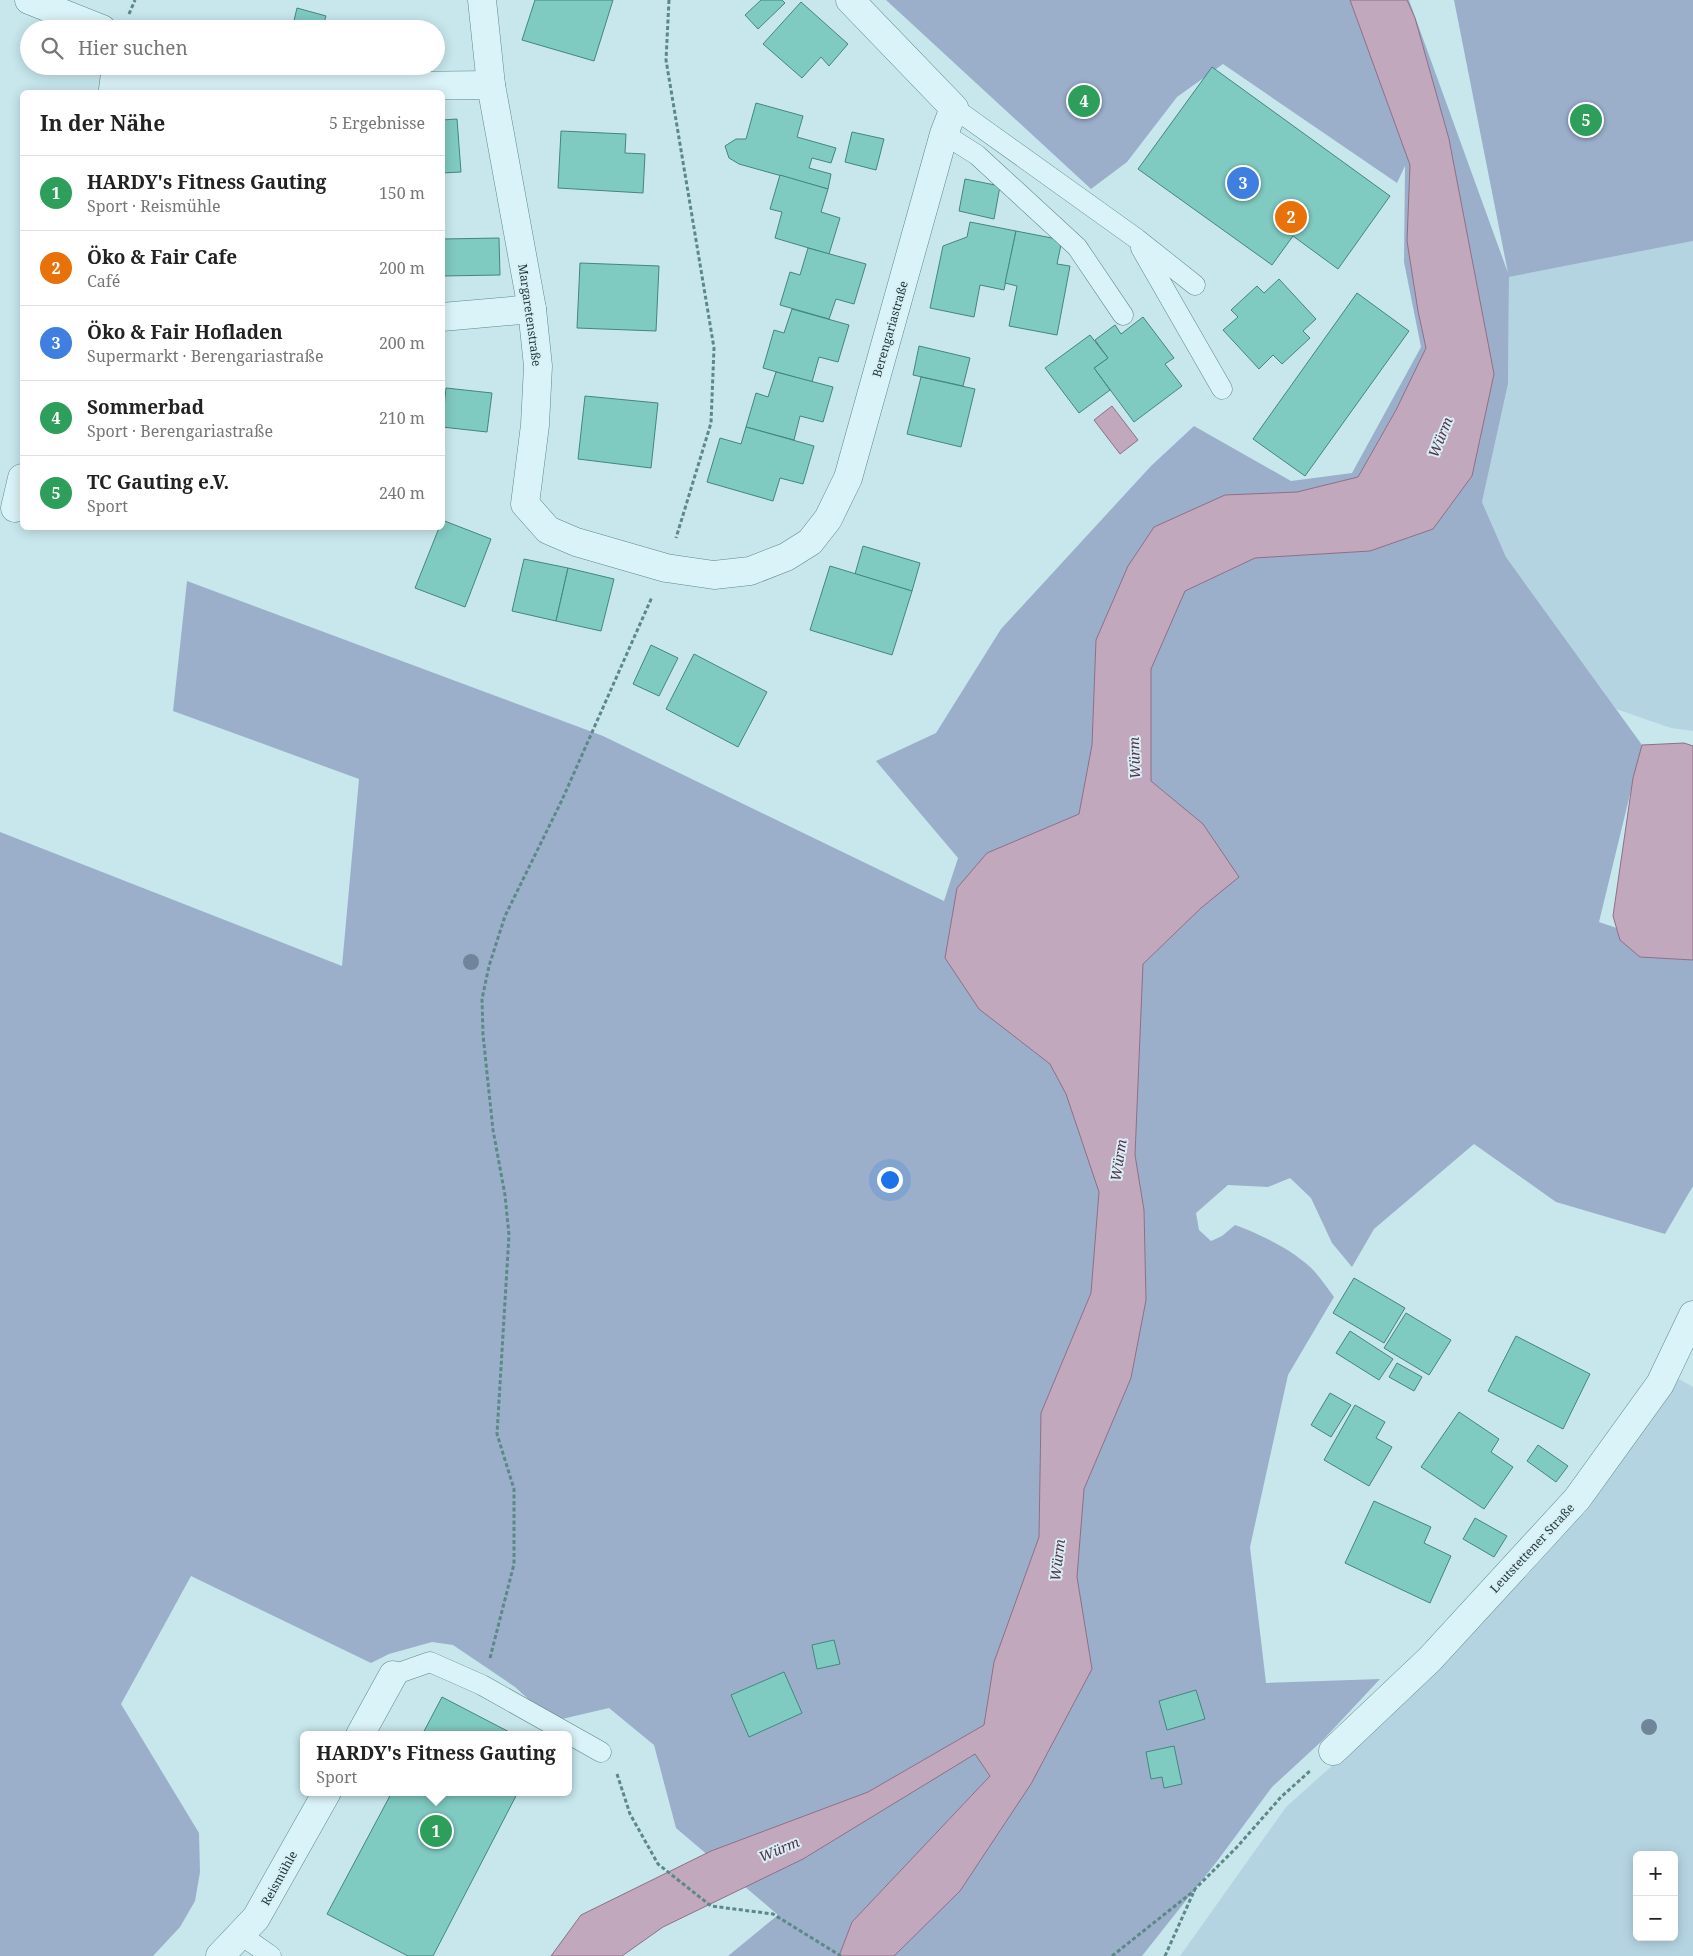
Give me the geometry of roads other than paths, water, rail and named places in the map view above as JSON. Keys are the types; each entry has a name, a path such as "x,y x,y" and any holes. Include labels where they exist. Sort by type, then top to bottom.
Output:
{"street":[{"path":"29,0 79,20"},
{"name":"Margaretenstraße","path":"482,0 491,85 532,309 538,366 535,425 525,504 548,530 576,542 666,568"},
{"path":"850,0 954,108"},
{"path":"114,83 491,85"},
{"name":"Berengariastraße","path":"666,568 714,575 750,571 786,557 810,542 828,519 848,478 944,134 954,108"},
{"path":"445,317 532,309"},
{"path":"15,508 20,487"},
{"name":"Leutstettener Straße","path":"1333,1751 1430,1659 1577,1499 1660,1384 1693,1315"},
{"path":"362,1731 393,1675"},
{"name":"Reismühle","path":"220,1956 256,1918 325,1796"}],"lane":[{"path":"954,108 1137,239 1195,285"},
{"path":"944,134 977,155 1077,247 1123,315"},
{"path":"1137,239 1222,389"},
{"path":"393,1675 430,1662 482,1685 564,1731"},
{"path":"572,1736 601,1752"},
{"path":"241,1935 272,1956"}],"water":[{"name":"Würm","path":"1350,0 1407,0 1415,18 1449,139 1494,374 1472,476 1433,529 1370,551 1255,558 1185,591 1151,669 1151,781 1203,824 1239,877 1201,908 1143,964 1135,1155 1144,1210 1146,1300 1131,1378 1084,1489 1077,1577 1092,1669 1031,1784 960,1891 894,1956 839,1956 852,1922 990,1776 975,1754 803,1859 663,1927 622,1956 551,1956 581,1915 711,1851 868,1792 984,1725 994,1662 1039,1537 1041,1413 1091,1293 1099,1192 1066,1094 1050,1064 979,1009 945,958 957,888 987,853 1079,814 1092,745 1096,640 1128,566 1154,527 1225,495 1297,492 1358,477 1396,410 1426,348 1407,241 1410,165"},
{"path":"1112,406 1138,440 1120,454 1094,420"},
{"path":"1684,743 1693,746 1693,960 1640,957 1620,940 1613,916 1633,778 1642,745"}],"place":[{"name":"Sommerbad","path":"1084,101"},
{"name":"TC Gauting e.V.","path":"1586,120"},
{"name":"Öko & Fair Hofladen","path":"1243,183"},
{"name":"Öko & Fair Cafe","path":"1291,217"},
{"name":"HARDY's Fitness Gauting","path":"436,1831"}]}
